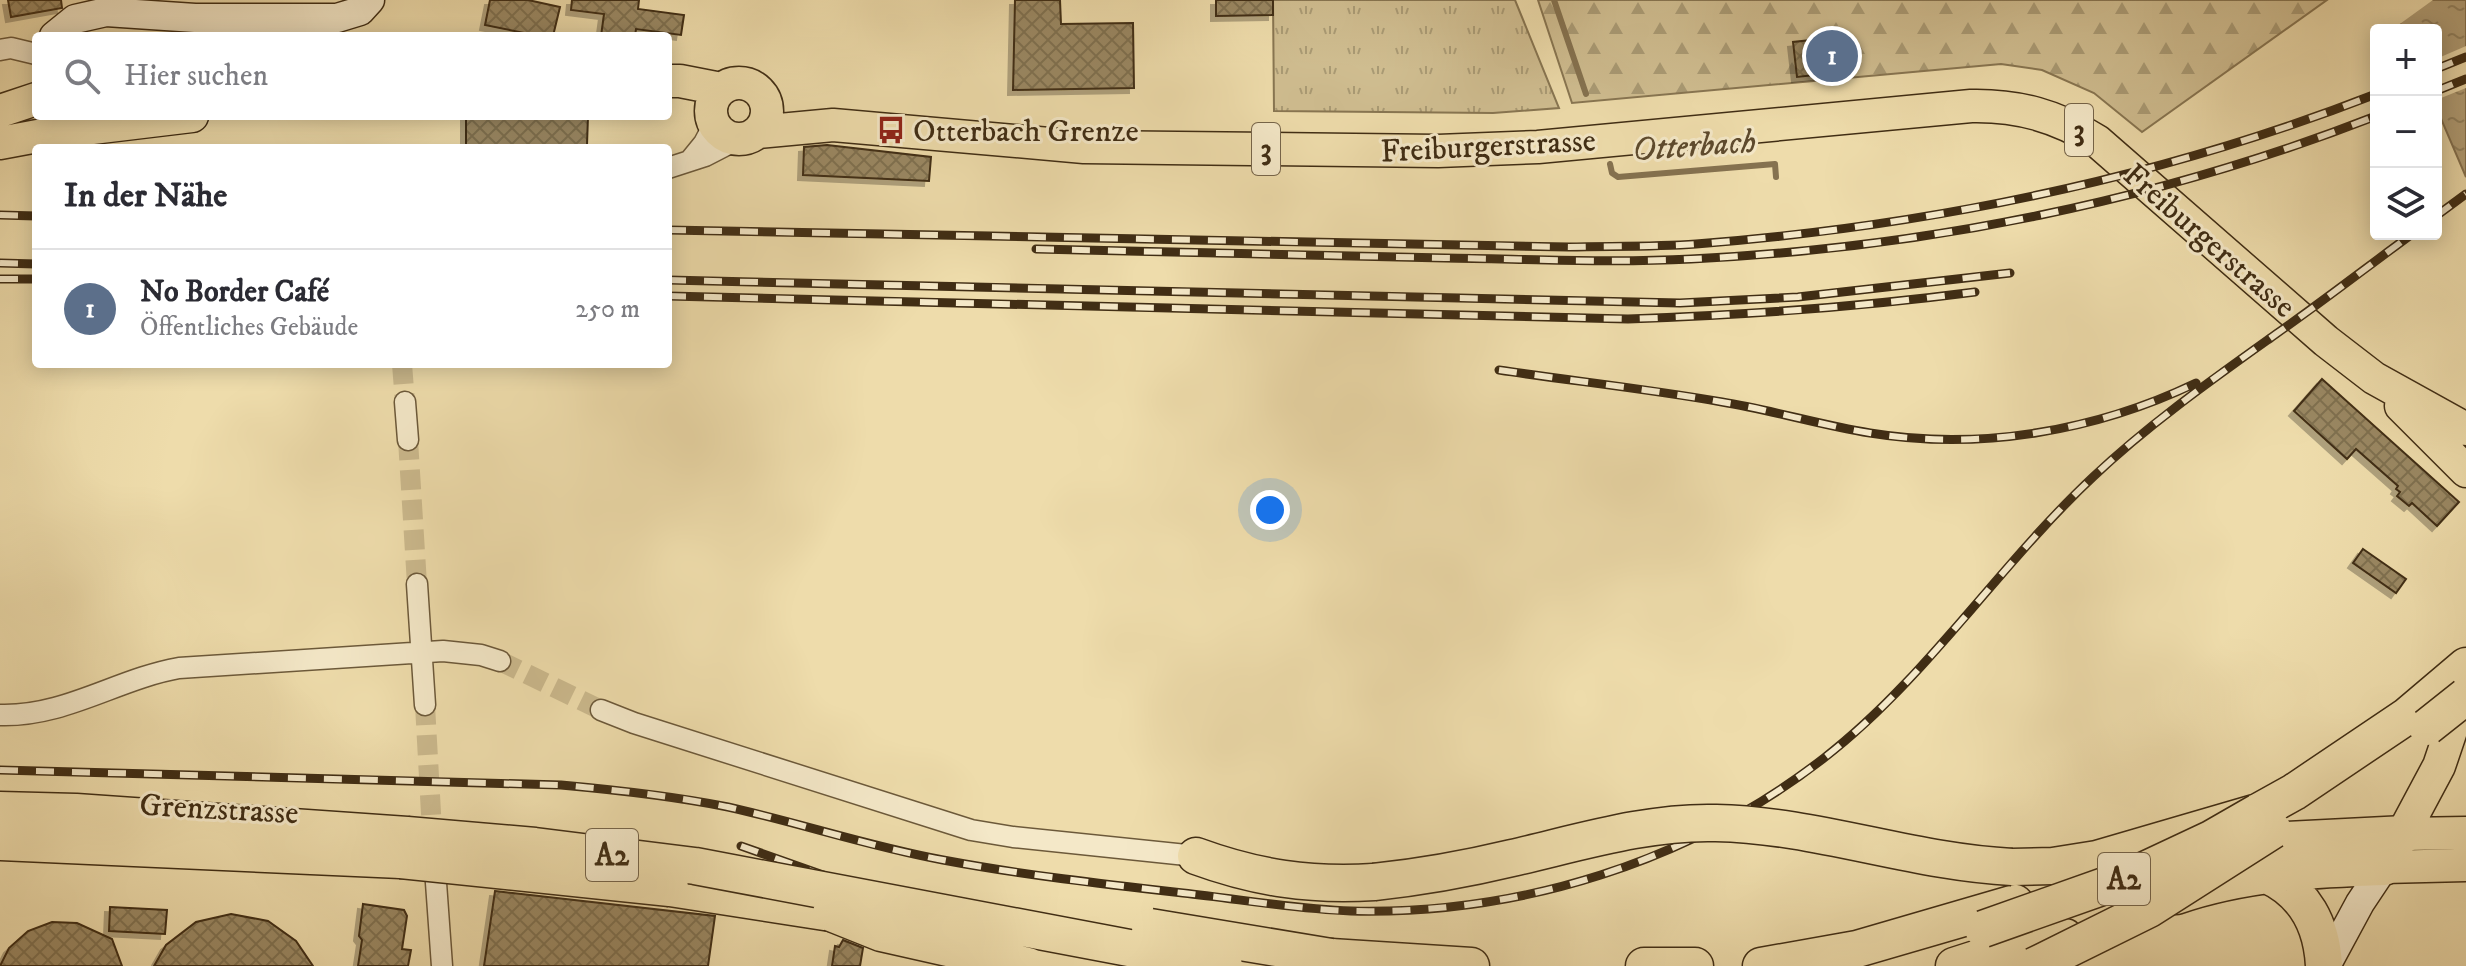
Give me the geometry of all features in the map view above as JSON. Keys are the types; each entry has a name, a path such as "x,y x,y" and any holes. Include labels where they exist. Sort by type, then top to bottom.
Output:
{"highway":[{"name":"A2","path":"1954,966 2033,941 2123,905 2220,860 2294,792 2407,716 2466,666"},
{"name":"A2","path":"1841,966 1983,929 2130,877 2211,839 2265,821 2341,788 2464,708"},
{"name":"A2","path":"0,810 92,813 535,846 695,866 824,900 1113,966"},
{"name":"A2","path":"2034,966 2149,909 2265,821"},
{"path":"1196,856 1266,878 1308,882 1374,882 1433,875 1596,838 1713,822 1767,825 1827,834 1963,863 2053,866 2265,821"},
{"path":"1761,966 1857,949 2113,874 2264,841 2405,834"},
{"name":"A2","path":"0,842 401,860 670,888 824,900 1224,966"},
{"path":"1992,966 2130,911 2193,890 2267,875 2384,867"},
{"path":"2267,875 2294,890 2308,910 2319,932 2325,966"},
{"path":"1028,966 881,933 824,900 857,881 917,887 1331,957 1471,966"},
{"path":"1644,966 1695,966"}],"main road":[{"name":"Freiburgerstrasse","path":"672,83 680,81 735,117 1084,147 1438,151 1538,147 1971,106 2022,109 2075,127 2097,141 2326,341 2374,378 2466,429"},
{"path":"0,111 32,100"},
{"path":"0,143 57,124 124,120"},
{"path":"2374,378 2466,471"},
{"path":"2384,867 2405,834 2464,708"},
{"path":"2405,834 2466,833"},
{"path":"2384,867 2466,865"}],"street":[{"path":"59,32 75,19 106,12 195,18 337,18 360,11 370,0"},
{"path":"0,50 11,48 32,53"},
{"path":"672,166 691,159 704,143 735,117"},
{"path":"405,402 408,440"},
{"path":"417,584 425,705"},
{"path":"0,715 52,710 154,673 179,668 465,652 500,661"},
{"path":"601,710 971,830 1196,856"},
{"name":"Grenzstrasse","path":"0,827 370,847 434,856"},
{"path":"432,831 442,966"},
{"path":"2325,966 2384,867"}],"green space":[{"path":"1273,0 1515,0 1559,108 1493,113 1274,111"},
{"path":"1538,0 2327,0 2142,132 2094,93 2042,70 2001,64 1572,103"}],"water":[{"path":"2390,0 2466,0 2466,177 2442,121 2442,24 2400,24"}],"pier":[{"path":"2387,0 2433,0 2400,24 2396,24"},
{"path":"2466,46 2466,88 2442,98 2442,96 2442,56"}],"building":[{"path":"8,0 61,0 62,8 11,17"},
{"path":"490,0 528,0 560,7 554,32 519,32 485,25"},
{"path":"572,0 639,0 638,9 684,15 681,35 636,29 636,32 602,32 604,14 571,10"},
{"path":"1015,0 1060,0 1061,24 1133,23 1134,88 1013,90"},
{"path":"1216,0 1273,0 1273,15 1216,16"},
{"path":"1848,36 1852,71 1797,77 1793,42"},
{"path":"466,120 588,120 587,144 466,144"},
{"path":"827,145 931,157 929,181 803,175 804,147"},
{"path":"2322,379 2459,502 2437,526 2412,503 2409,506 2397,496 2400,492 2396,489 2398,486 2356,449 2347,459 2294,411"},
{"path":"2363,549 2406,579 2396,593 2353,563"},
{"path":"495,891 715,916 708,966 484,966"},
{"path":"363,904 404,910 407,916 402,949 411,950 408,966 358,966"},
{"path":"110,907 167,910 165,934 109,931"},
{"path":"231,914 268,921 296,941 313,966 154,966 166,945 196,922"},
{"path":"52,922 77,923 112,939 122,966 0,966 9,948 28,931"},
{"path":"843,940 863,948 860,966 832,966 835,946 839,947"}],"waterway":[{"name":"Otterbach","path":"1554,0 1586,94"},
{"name":"Otterbach","path":"1610,164 1612,173 1618,177 1775,164 1776,177"}],"tunnel":[{"path":"402,368 405,402"},
{"path":"408,440 417,584"},
{"path":"500,661 601,710"},
{"path":"425,705 432,831"}],"railway":[{"path":"2442,67 2466,57"},
{"path":"2442,89 2466,79"},
{"path":"672,230 1569,247 1696,244 1870,225 2042,194 2211,151 2371,96"},
{"path":"1036,249 1599,261 1779,253 1953,231 2125,196 2210,173 2370,118"},
{"path":"2442,212 2466,194"},
{"path":"0,215 32,216"},
{"path":"0,770 561,785 603,789 728,807 916,855 1033,875 1330,910 1414,910 1540,892 1601,875 1660,853 1772,795 1824,758 1896,693 2058,511 2114,457 2182,402 2404,240"},
{"path":"0,263 32,264"},
{"path":"672,280 1680,303 1798,297 2010,273"},
{"path":"0,279 32,279"},
{"path":"672,296 1628,319 1802,310 1975,292"},
{"path":"1499,370 1722,402 1870,433 1953,440 2037,433 2078,425 2158,400 2196,383"},
{"path":"741,846 823,875 899,908 974,951 1017,966"},
{"path":"892,920 950,966"}],"place":[{"name":"No Border Café","path":"1832,56"},
{"name":"Otterbach Grenze","path":"891,130"}]}
